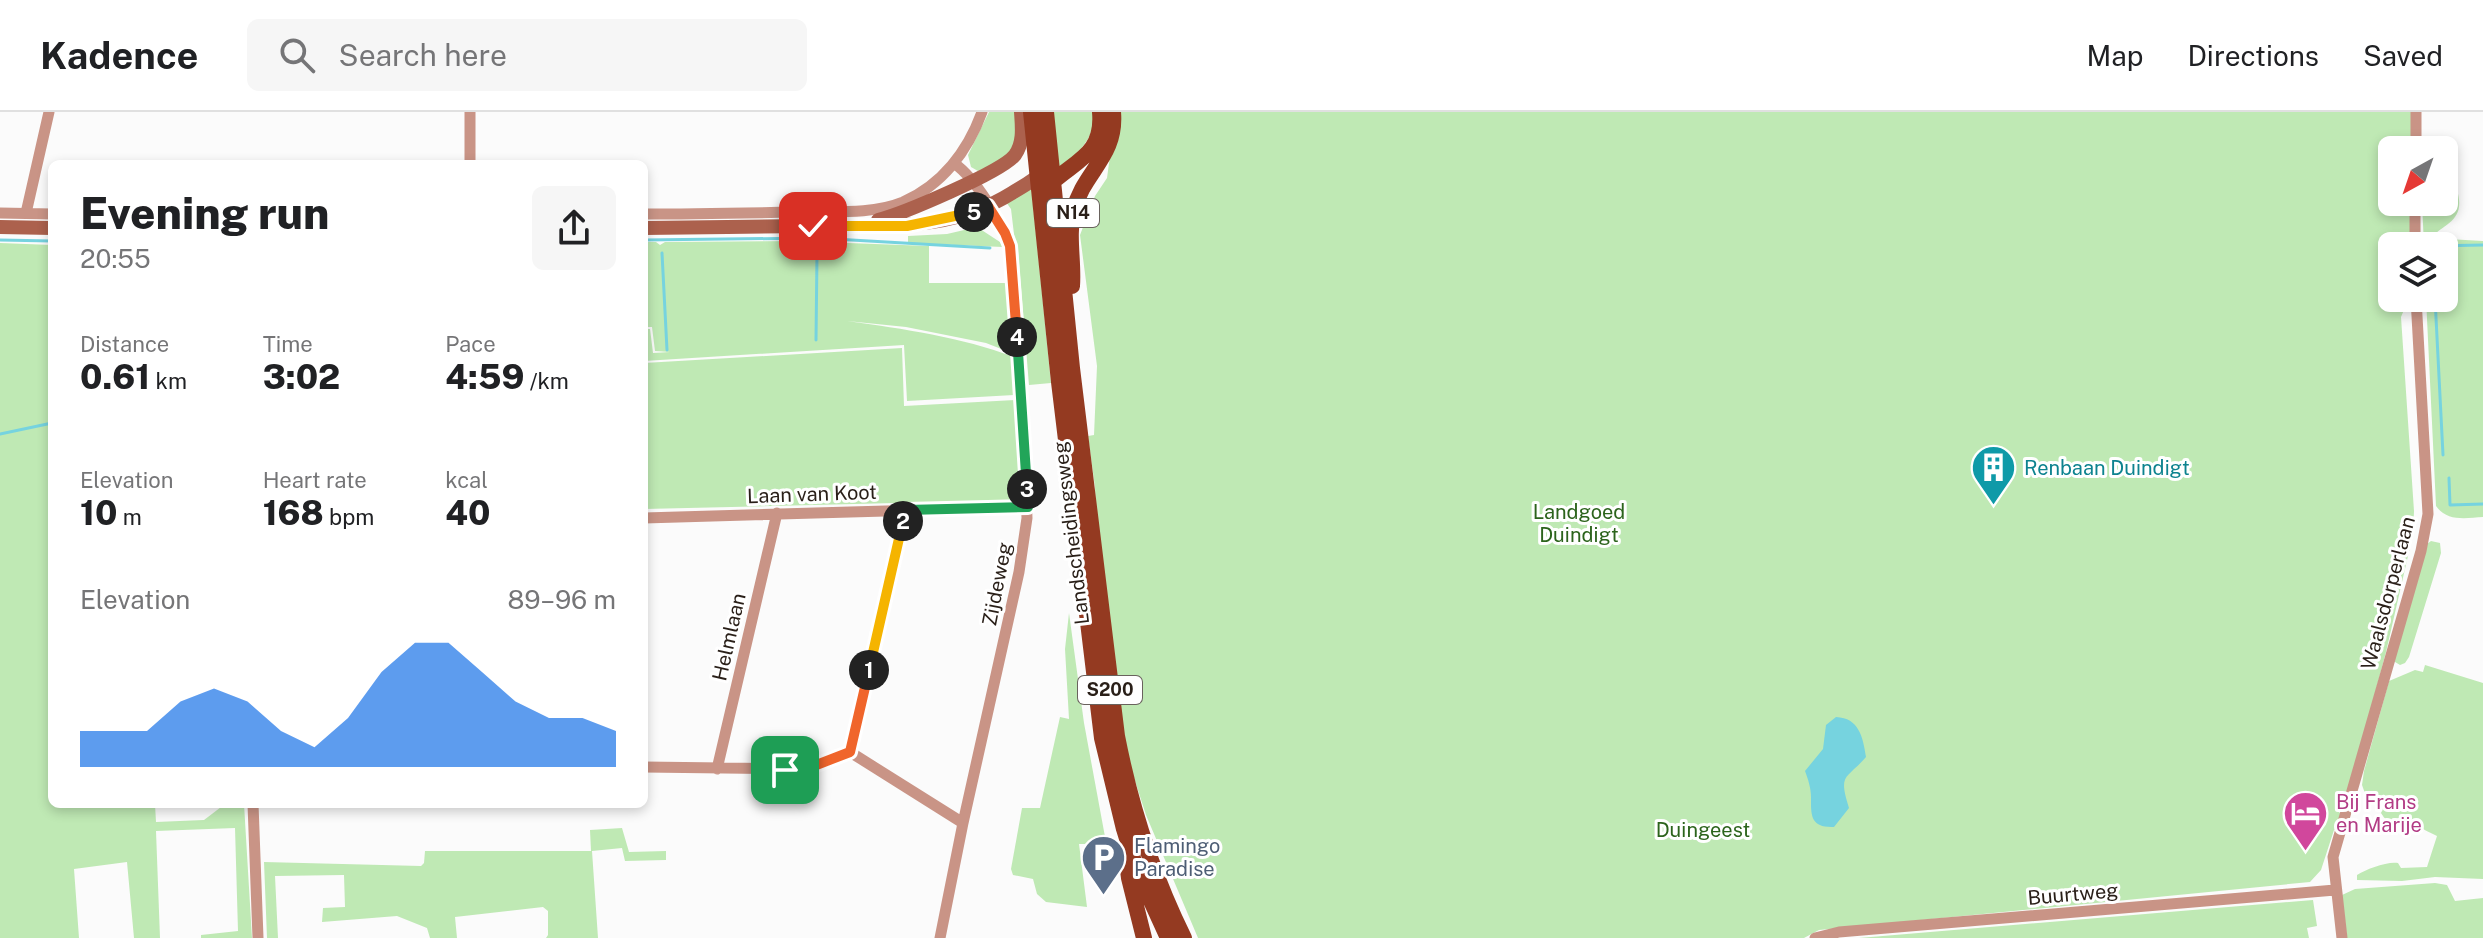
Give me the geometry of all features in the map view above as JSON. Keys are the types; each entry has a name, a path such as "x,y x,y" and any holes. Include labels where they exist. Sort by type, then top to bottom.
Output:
{"main road":[{"name":"Landscheidingsweg","path":"1031,112 1045,179 1067,323 1066,382 1102,738 1124,829 1147,896 1168,938"},
{"name":"Landscheidingsweg","path":"1046,112 1050,158 1039,198 1109,680 1126,781 1141,836 1161,891 1184,938"},
{"name":"N14","path":"1045,179 1081,162 1094,146 1100,128 1100,112"},
{"name":"N14","path":"1067,323 1073,277 1073,214 1080,193 1112,139 1113,112"},
{"path":"1124,829 1129,878 1144,938"}],"street":[{"path":"26,213 49,112"},
{"path":"470,112 470,160"},
{"path":"648,214 879,208 902,202 955,164 982,112"},
{"path":"854,225 893,217 1000,168 1015,154 1022,137 1021,112"},
{"path":"2416,112 2416,136"},
{"name":"Zijdeweg","path":"940,938 1019,572 1028,507 1010,246 972,181 955,164"},
{"path":"648,228 907,226 964,215 1045,179"},
{"path":"0,213 48,214"},
{"path":"0,227 48,228"},
{"name":"Waalsdorperlaan","path":"2342,938 2333,857 2421,551 2428,514 2417,312"},
{"name":"Laan van Koot","path":"648,518 1028,507"},
{"path":"850,752 906,510"},
{"name":"Helmlaan","path":"717,769 777,513"},
{"path":"850,752 963,823"},
{"path":"648,767 806,769 850,752"},
{"path":"253,808 258,938"},
{"name":"Buurtweg","path":"1815,938 1839,932 2335,890"}],"green space":[{"path":"989,112 1017,112 1017,131 1010,156 978,171 971,167 968,155"},
{"path":"1053,112 1094,112 1088,138 1079,151 1058,169"},
{"name":"Landgoed Duindigt","path":"1116,112 2412,112 2411,136 2378,136 2378,216 2410,216 2410,232 2378,232 2378,312 2403,312 2413,534 2386,652 2347,798 2342,802 2338,830 2334,830 2321,870 2310,882 1819,930 1804,938 1198,938 1146,815 1125,750 1096,520 1088,436 1094,435 1097,366 1080,235 1095,196 1107,178"},
{"path":"1031,185 1051,383 1029,385 1018,251 1011,209 1006,202"},
{"path":"2423,216 2456,216 2438,232 2423,232"},
{"path":"977,227 1003,247 908,243 908,236 947,234"},
{"path":"2458,240 2483,241 2483,517 2451,517 2436,506 2427,312 2458,312"},
{"path":"812,241 816,245 821,242 929,246 929,283 1007,283 1014,354 986,343 906,327 847,321 953,339 1014,357 1014,395 907,401 904,345 648,361 648,329 653,353 670,352 655,351 652,327 648,327 648,242 660,245 665,242"},
{"path":"0,243 48,245 48,808 155,808 156,822 204,820 220,808 244,808 252,938 201,938 201,935 238,931 235,828 156,831 160,938 134,938 127,862 74,869 79,938 0,938"},
{"path":"902,348 904,406 1015,400 1022,500 648,509 648,363"},
{"path":"2431,541 2440,543 2441,553 2409,657 2400,665 2395,662 2395,656 2427,544"},
{"path":"1069,613 1084,723 1108,853 1095,855 1085,844 1079,844 1087,907 1046,902 1037,894 1033,879 1013,875 1011,869 1022,808 1040,808 1060,717 1069,719 1065,649"},
{"path":"2425,665 2483,683 2483,879 2357,880 2357,875 2389,863 2398,863 2401,868 2427,867 2437,836 2418,827 2388,821 2381,813 2383,807 2367,799 2362,785 2389,681 2415,670 2423,672"},
{"path":"622,828 629,852 666,851 666,860 625,861 622,848 592,851 598,938 546,938 548,911 543,907 455,917 457,938 430,938 427,928 397,916 322,922 323,908 345,907 344,875 275,876 278,938 267,938 264,862 421,866 425,851 591,851 590,830"},
{"path":"2435,883 2447,885 2455,901 2483,898 2483,938 2347,938 2342,895 2355,889"},
{"path":"2313,900 2317,926 2307,928 2309,938 1859,938"}],"water":[{"path":"1836,717 1855,725 1866,757 1844,783 1849,808 1834,827 1826,827 1814,819 1805,771 1823,749 1826,725"}],"waterway":[{"path":"648,240 817,238 990,248"},
{"path":"0,240 48,241"},
{"path":"2458,245 2483,245"},
{"path":"662,253 667,350"},
{"path":"816,340 817,254"},
{"path":"2436,312 2443,455"},
{"path":"0,434 48,424"},
{"path":"2449,478 2450,505 2483,504"}],"place":[{"name":"Renbaan Duindigt","path":"1993,507"},
{"name":"Bij Frans en Marije","path":"2305,852"},
{"name":"Flamingo Paradise","path":"1103,896"}],"route":[{"path":"785,770 806,769 850,752 906,510 1028,507 1010,246 988,206 964,215 907,226 813,226"}],"park label":[{"name":"Duingeest","path":"1703,830"}]}
